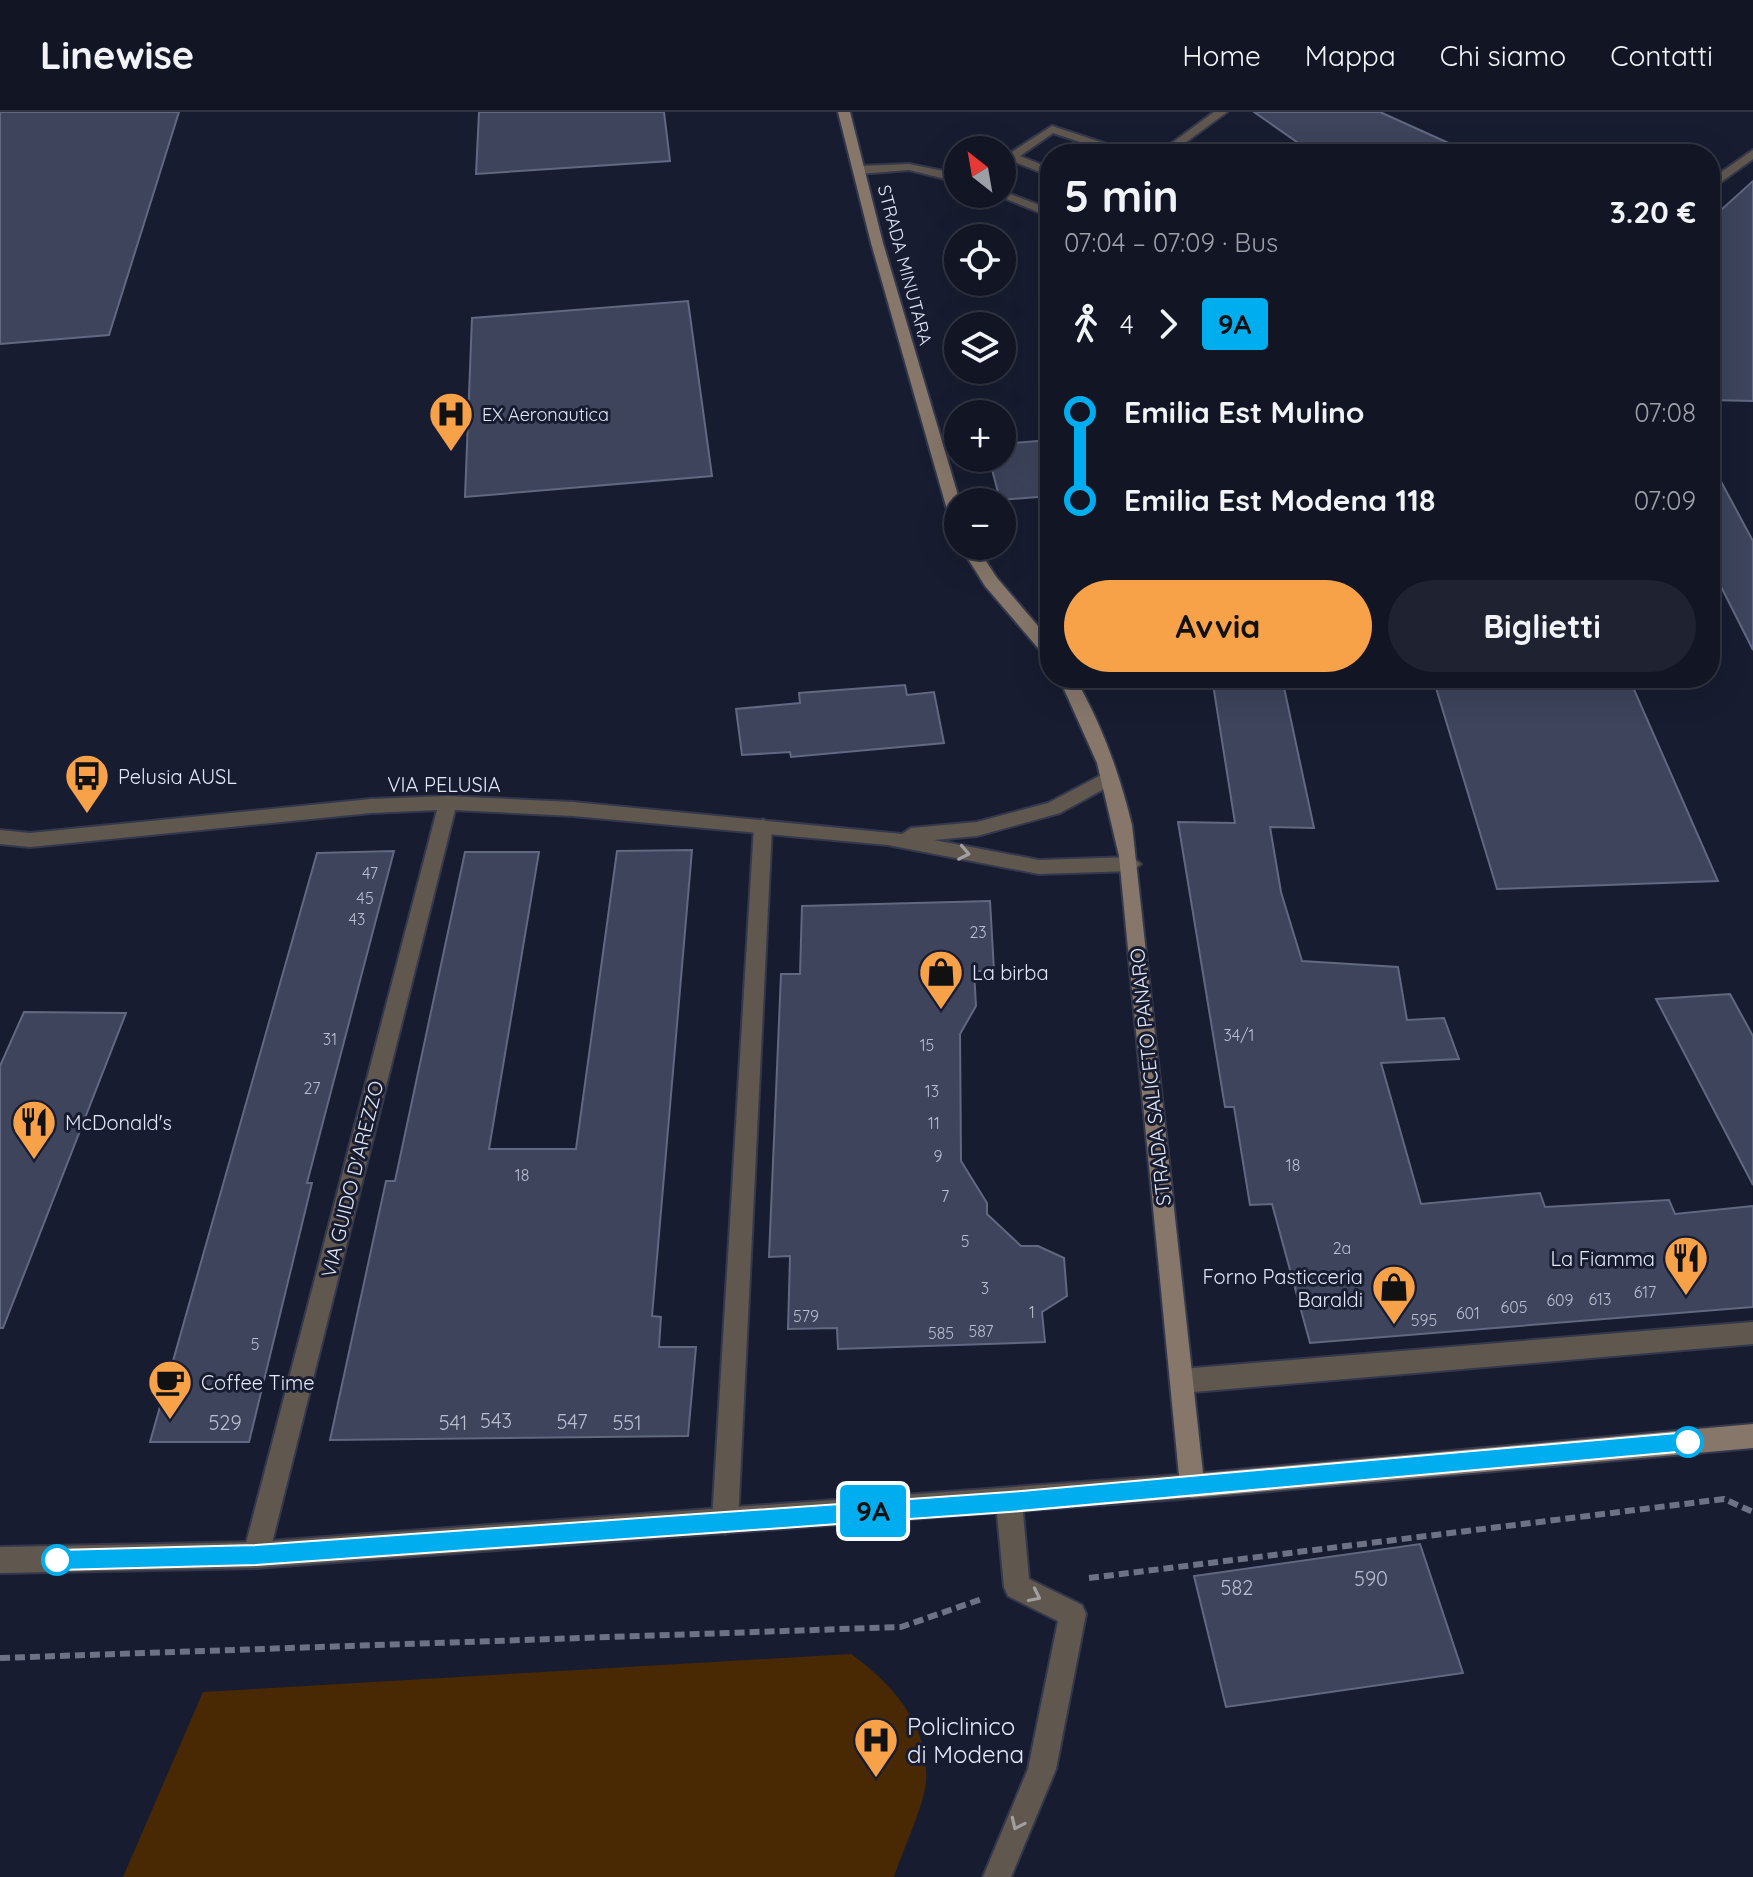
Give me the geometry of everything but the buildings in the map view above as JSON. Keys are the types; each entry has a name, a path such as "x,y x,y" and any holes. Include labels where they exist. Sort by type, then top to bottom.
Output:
{"main road":[{"name":"STRADA MINUTARA","path":"844,112 949,488"},
{"path":"977,560 991,582 1040,639"},
{"name":"STRADA SALICETO PANARO","path":"1073,688 1091,716 1132,864 1133,918 1192,1486"},
{"path":"1192,1486 1753,1436"}],"street":[{"path":"1177,144 1221,112"},
{"path":"1040,168 1011,157 1052,129 1097,144"},
{"path":"1720,178 1753,153"},
{"path":"859,170 909,167 944,175"},
{"path":"1016,200 1040,209"},
{"name":"VIA PELUSIA","path":"888,838 977,829 1054,808 1109,778"},
{"name":"VIA PELUSIA","path":"0,837 30,840 355,808 448,803 888,838 1039,867 1132,864"},
{"name":"VIA GUIDO D'AREZZO","path":"256,1555 448,803"},
{"path":"725,1521 763,826"},
{"path":"1182,1381 1753,1333"},
{"path":"0,1560 256,1555 1009,1502 1192,1486"},
{"path":"997,1877 1042,1769 1073,1614 1017,1587 1009,1502"}],"path":[{"path":"0,1658 901,1627 1017,1587 1724,1499 1753,1512"}],"shaded area":[{"path":"851,1654 881,1679 906,1708 922,1743 926,1762 926,1782 921,1803 894,1877 123,1877 203,1692"}],"bus line":[{"name":"9A","path":"57,1560 256,1555 1009,1502 1688,1442"}],"place":[{"name":"EX Aeronautica","path":"451,453"},
{"name":"Pelusia AUSL","path":"87,815"},
{"name":"La birba","path":"941,1011"},
{"name":"McDonald's","path":"34,1161"},
{"name":"La Fiamma","path":"1686,1297"},
{"name":"Forno Pasticceria Baraldi","path":"1394,1326"},
{"name":"Coffee Time","path":"170,1421"},
{"name":"Policlinico di Modena","path":"876,1779"}]}
